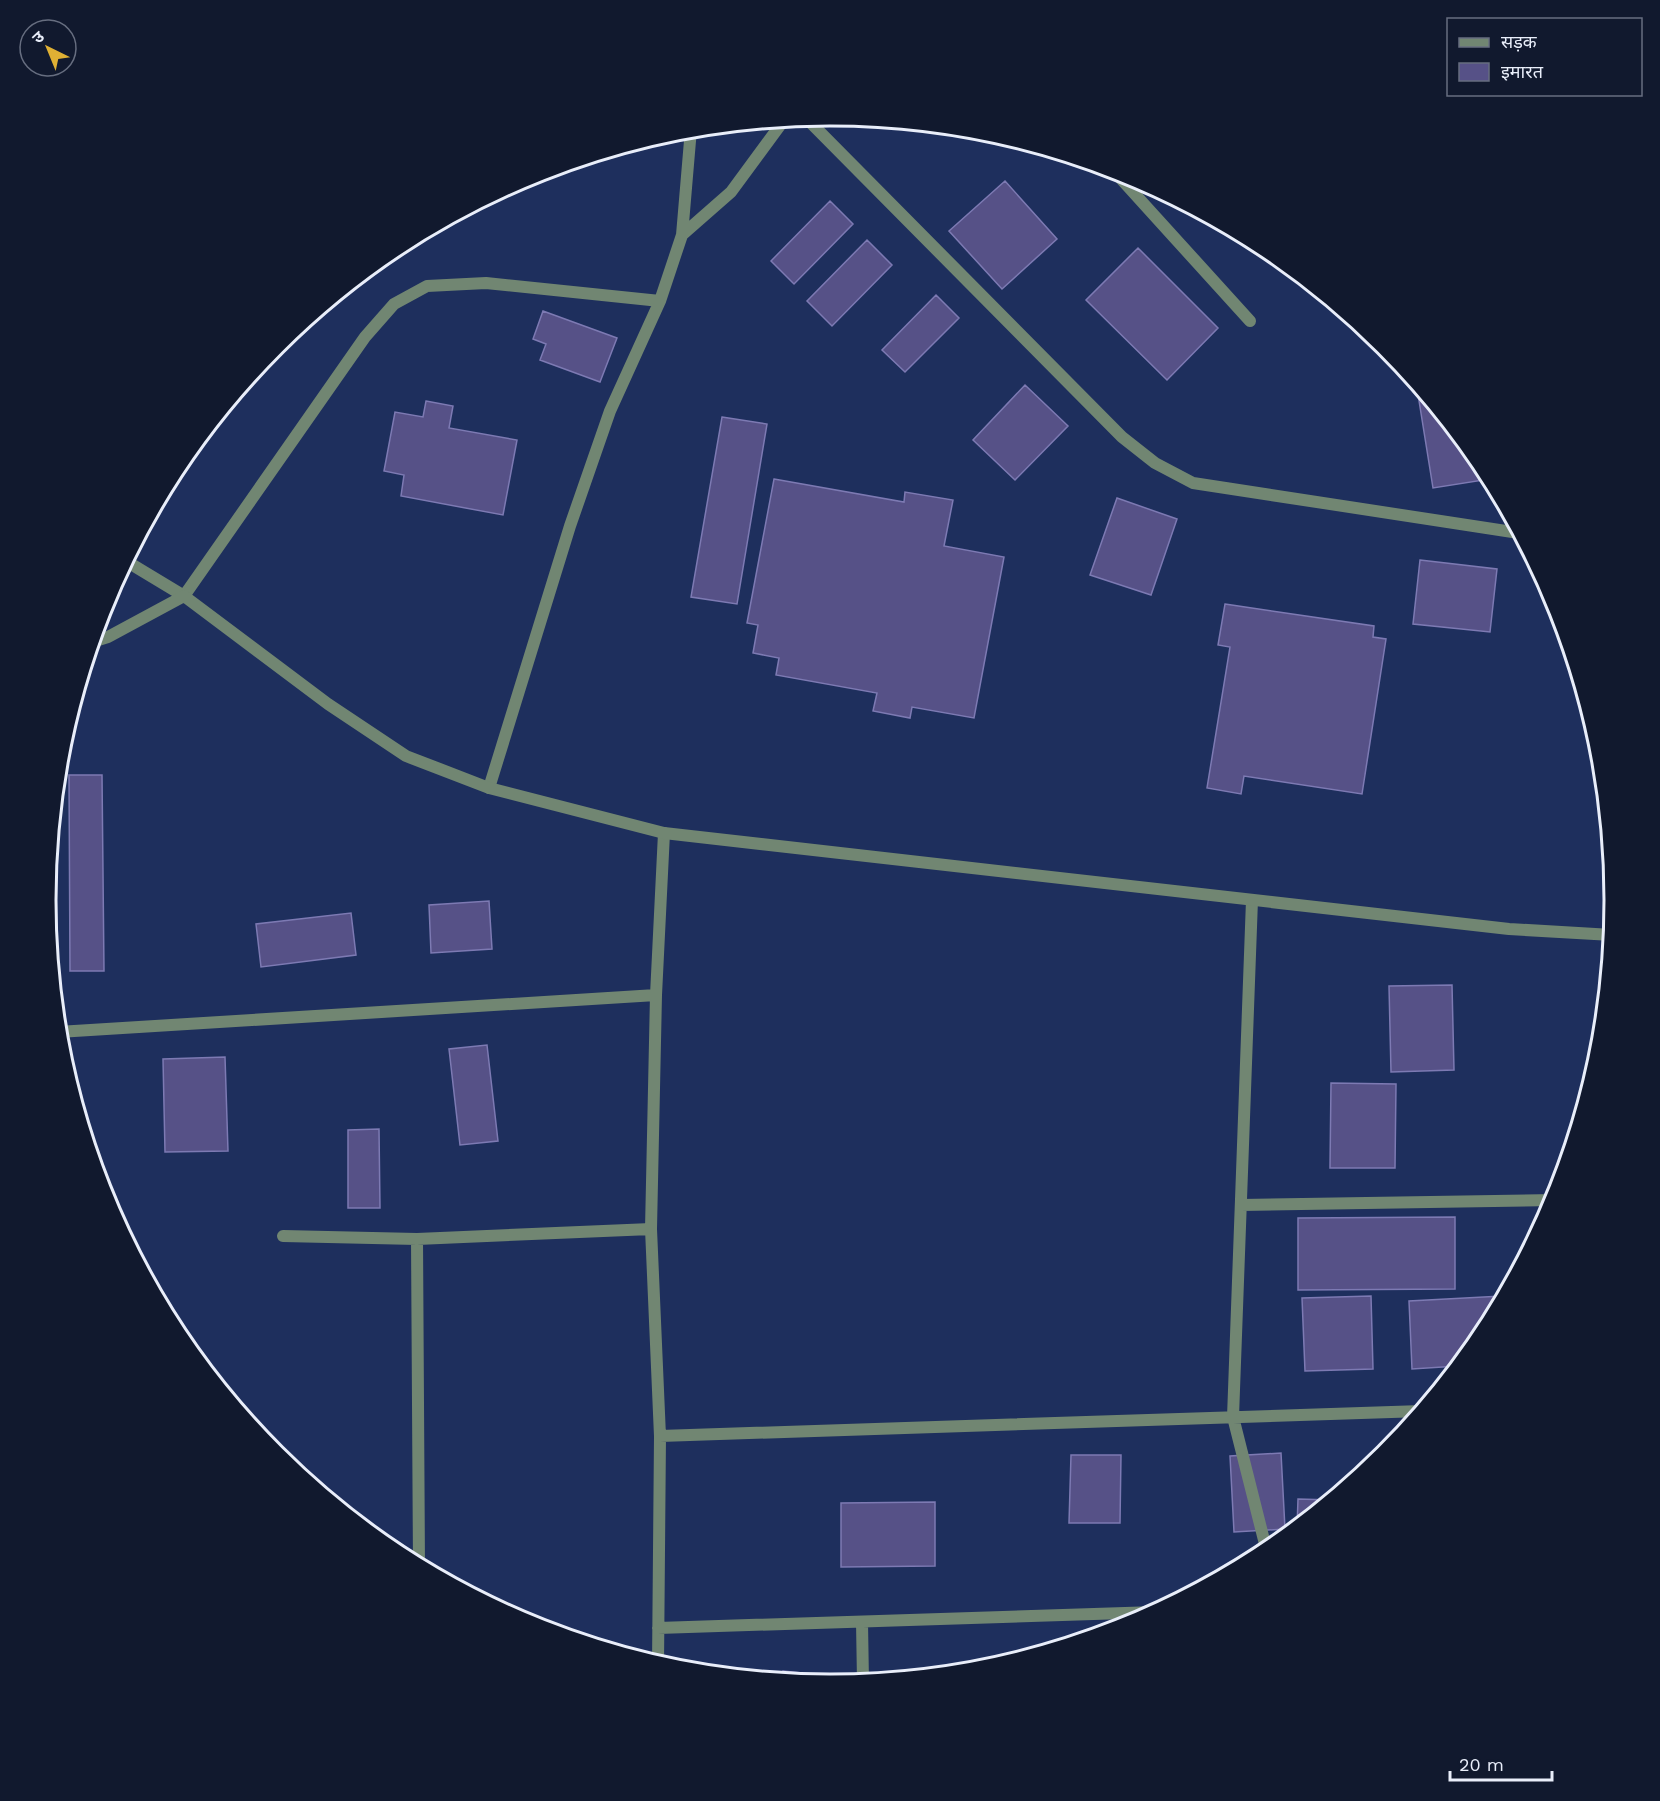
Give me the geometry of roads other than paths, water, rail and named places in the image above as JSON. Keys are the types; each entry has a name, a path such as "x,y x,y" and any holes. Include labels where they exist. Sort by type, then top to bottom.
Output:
{"street":[{"path":"815,127 1122,436 1155,464 1193,483 1511,532"},
{"path":"682,235 731,192 778,128"},
{"path":"489,788 570,526 610,411 660,301 682,235 690,139"},
{"path":"1127,186 1251,321"},
{"path":"102,639 184,596 366,337 394,304 427,286 486,283 660,301"},
{"path":"132,565 184,596 328,704 406,756 489,788 664,833 1509,929 1603,934"},
{"path":"658,1655 660,1436 651,1229 656,995 664,833"},
{"path":"1252,900 1233,1417 1264,1541"},
{"path":"67,1031 656,995"},
{"path":"1241,1205 1545,1200"},
{"path":"283,1236 417,1239 651,1229"},
{"path":"417,1239 419,1556"},
{"path":"660,1436 1412,1411"},
{"path":"658,1628 1133,1613"},
{"path":"862,1622 863,1674"}]}
